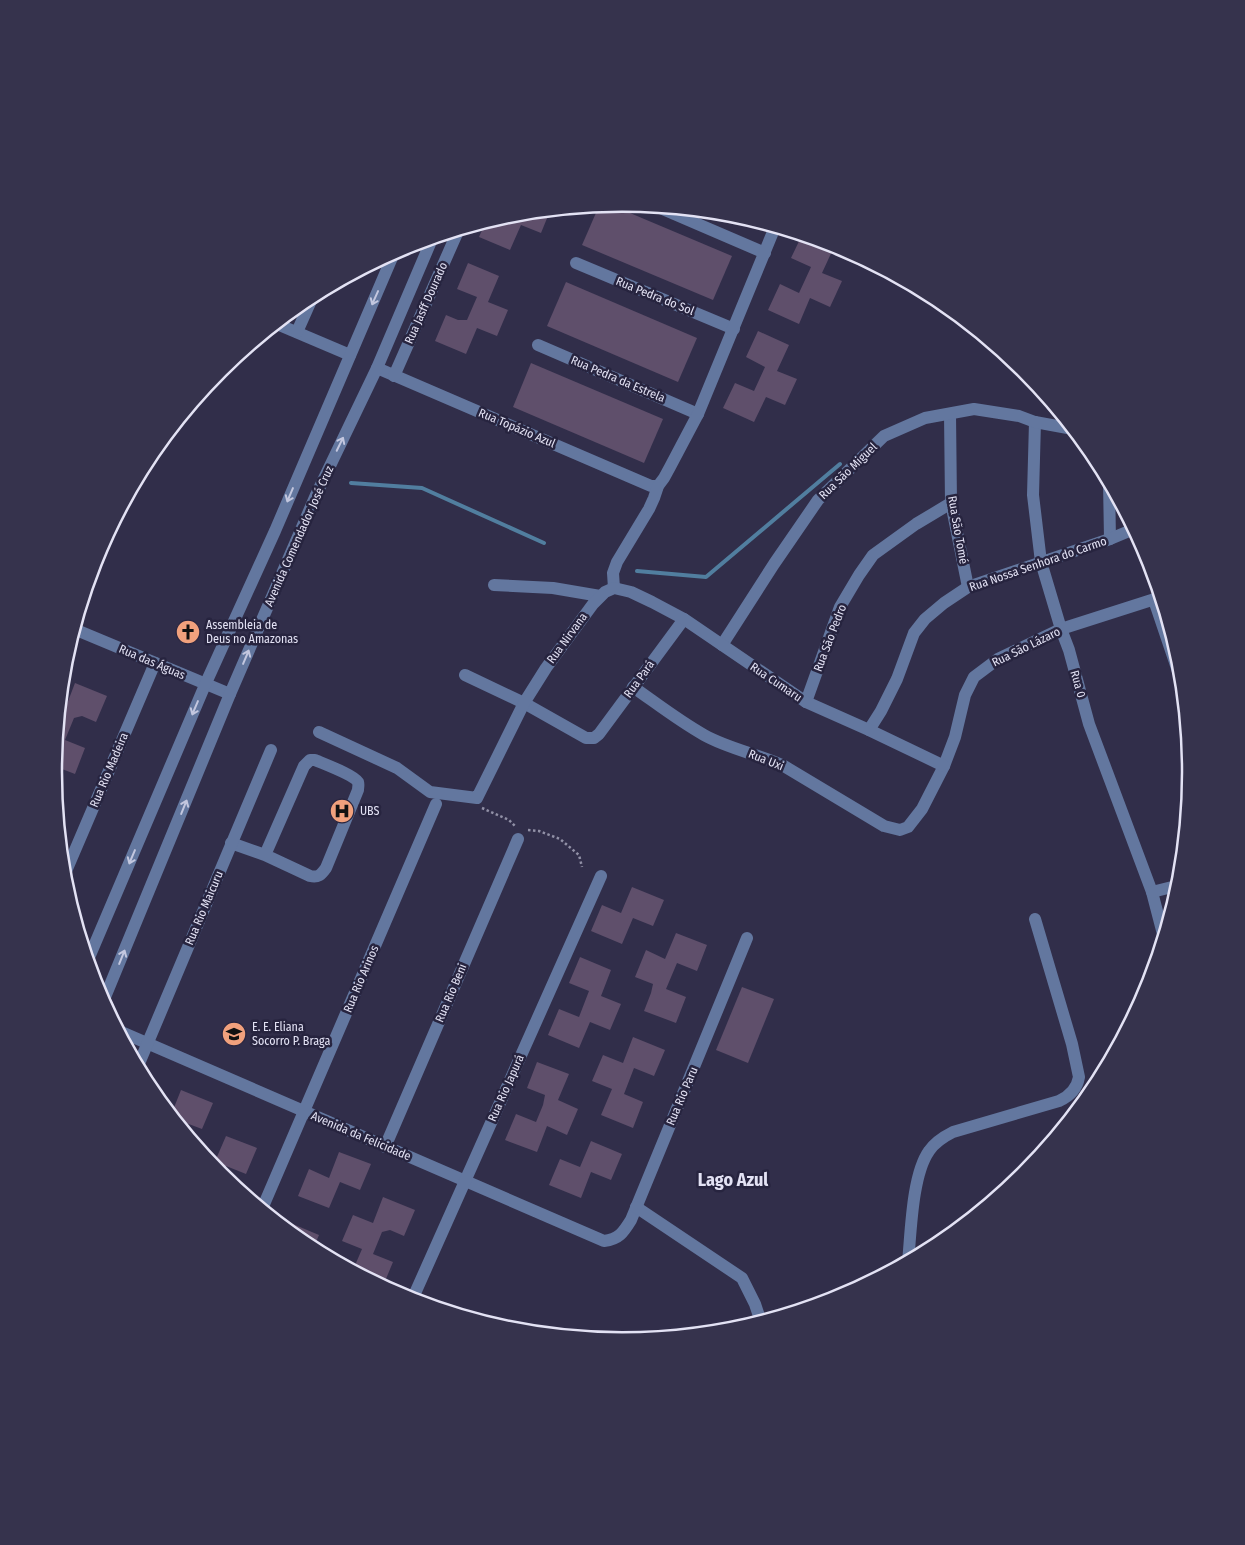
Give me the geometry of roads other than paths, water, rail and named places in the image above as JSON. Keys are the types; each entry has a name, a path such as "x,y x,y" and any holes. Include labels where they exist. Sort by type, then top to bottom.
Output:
{"street":[{"path":"678,216 764,253"},
{"path":"614,588 613,573 617,562 649,509 658,486 698,414 772,233"},
{"name":"Rua Jasff Dourado","path":"394,376 455,238"},
{"name":"Avenida Comendador José Cruz","path":"108,993 230,694 316,495 377,368 429,247"},
{"name":"Avenida Comendador José Cruz","path":"92,952 205,685 275,531 389,263"},
{"name":"Rua Pedra do Sol","path":"576,263 734,329"},
{"path":"297,332 307,310"},
{"path":"284,327 350,354"},
{"name":"Rua Pedra da Estrela","path":"538,345 698,414"},
{"name":"Rua Topázio Azul","path":"377,368 651,486 658,486"},
{"name":"Rua São Miguel","path":"722,645 818,500 884,436 925,418 974,409 1019,416 1035,422 1063,427"},
{"name":"Rua São Tomé","path":"950,414 951,503 968,587"},
{"name":"Rua 0","path":"1035,422 1033,495 1042,562 1089,724 1152,892 1161,925"},
{"path":"1109,496 1110,539"},
{"name":"Rua São Pedro","path":"806,702 840,607 873,555 916,524 951,503"},
{"name":"Rua Nossa Senhora do Carmo","path":"869,730 894,686 914,633 925,619 968,587 1128,532"},
{"path":"494,584 552,588 600,596"},
{"name":"Rua Cumaru","path":"614,588 631,592 684,618 806,702 944,766"},
{"name":"Rua Nirvana","path":"319,732 397,768 430,792 477,798 524,702 546,668 579,621 600,596 609,589 614,588"},
{"name":"Rua São Lázaro","path":"900,830 913,823 944,766 955,737 965,695 974,677 998,659 1061,629 1155,599"},
{"name":"Rua Pará","path":"524,702 586,738 594,738 599,734 684,618"},
{"name":"Rua das Águas","path":"81,633 230,694"},
{"name":"Rua Rio Madeira","path":"70,863 155,663"},
{"path":"465,675 524,702"},
{"name":"Rua Uxi","path":"633,687 704,735 784,766 884,826 900,830"},
{"name":"Rua Rio Maicuru","path":"141,1058 271,750"},
{"path":"231,843 266,855 315,878 326,868 358,790 359,784 357,781 315,760 310,760 266,855"},
{"name":"Rua Rio Arinos","path":"265,1203 436,804"},
{"name":"Rua Rio Beni","path":"385,1147 518,839"},
{"name":"Rua Rio Japurá","path":"415,1293 601,876"},
{"path":"1152,892 1171,887"},
{"path":"909,1253 918,1180 927,1153 936,1143 953,1132 1060,1102 1073,1092 1078,1082 1072,1044 1035,919"},
{"name":"Rua Rio Paru","path":"604,1241 613,1240 625,1231 748,938"},
{"name":"Avenida da Felicidade","path":"129,1036 604,1241"},
{"path":"636,1207 742,1278 759,1315"}],"waterway":[{"path":"637,571 706,577 840,464"},
{"path":"351,483 422,488 544,543"}],"place":[{"name":"Assembleia de Deus no Amazonas","path":"188,632"},
{"name":"UBS","path":"342,811"},
{"name":"E. E. Eliana Socorro P. Braga","path":"234,1034"}],"district":[{"name":"Lago Azul","path":"733,1180"}]}
